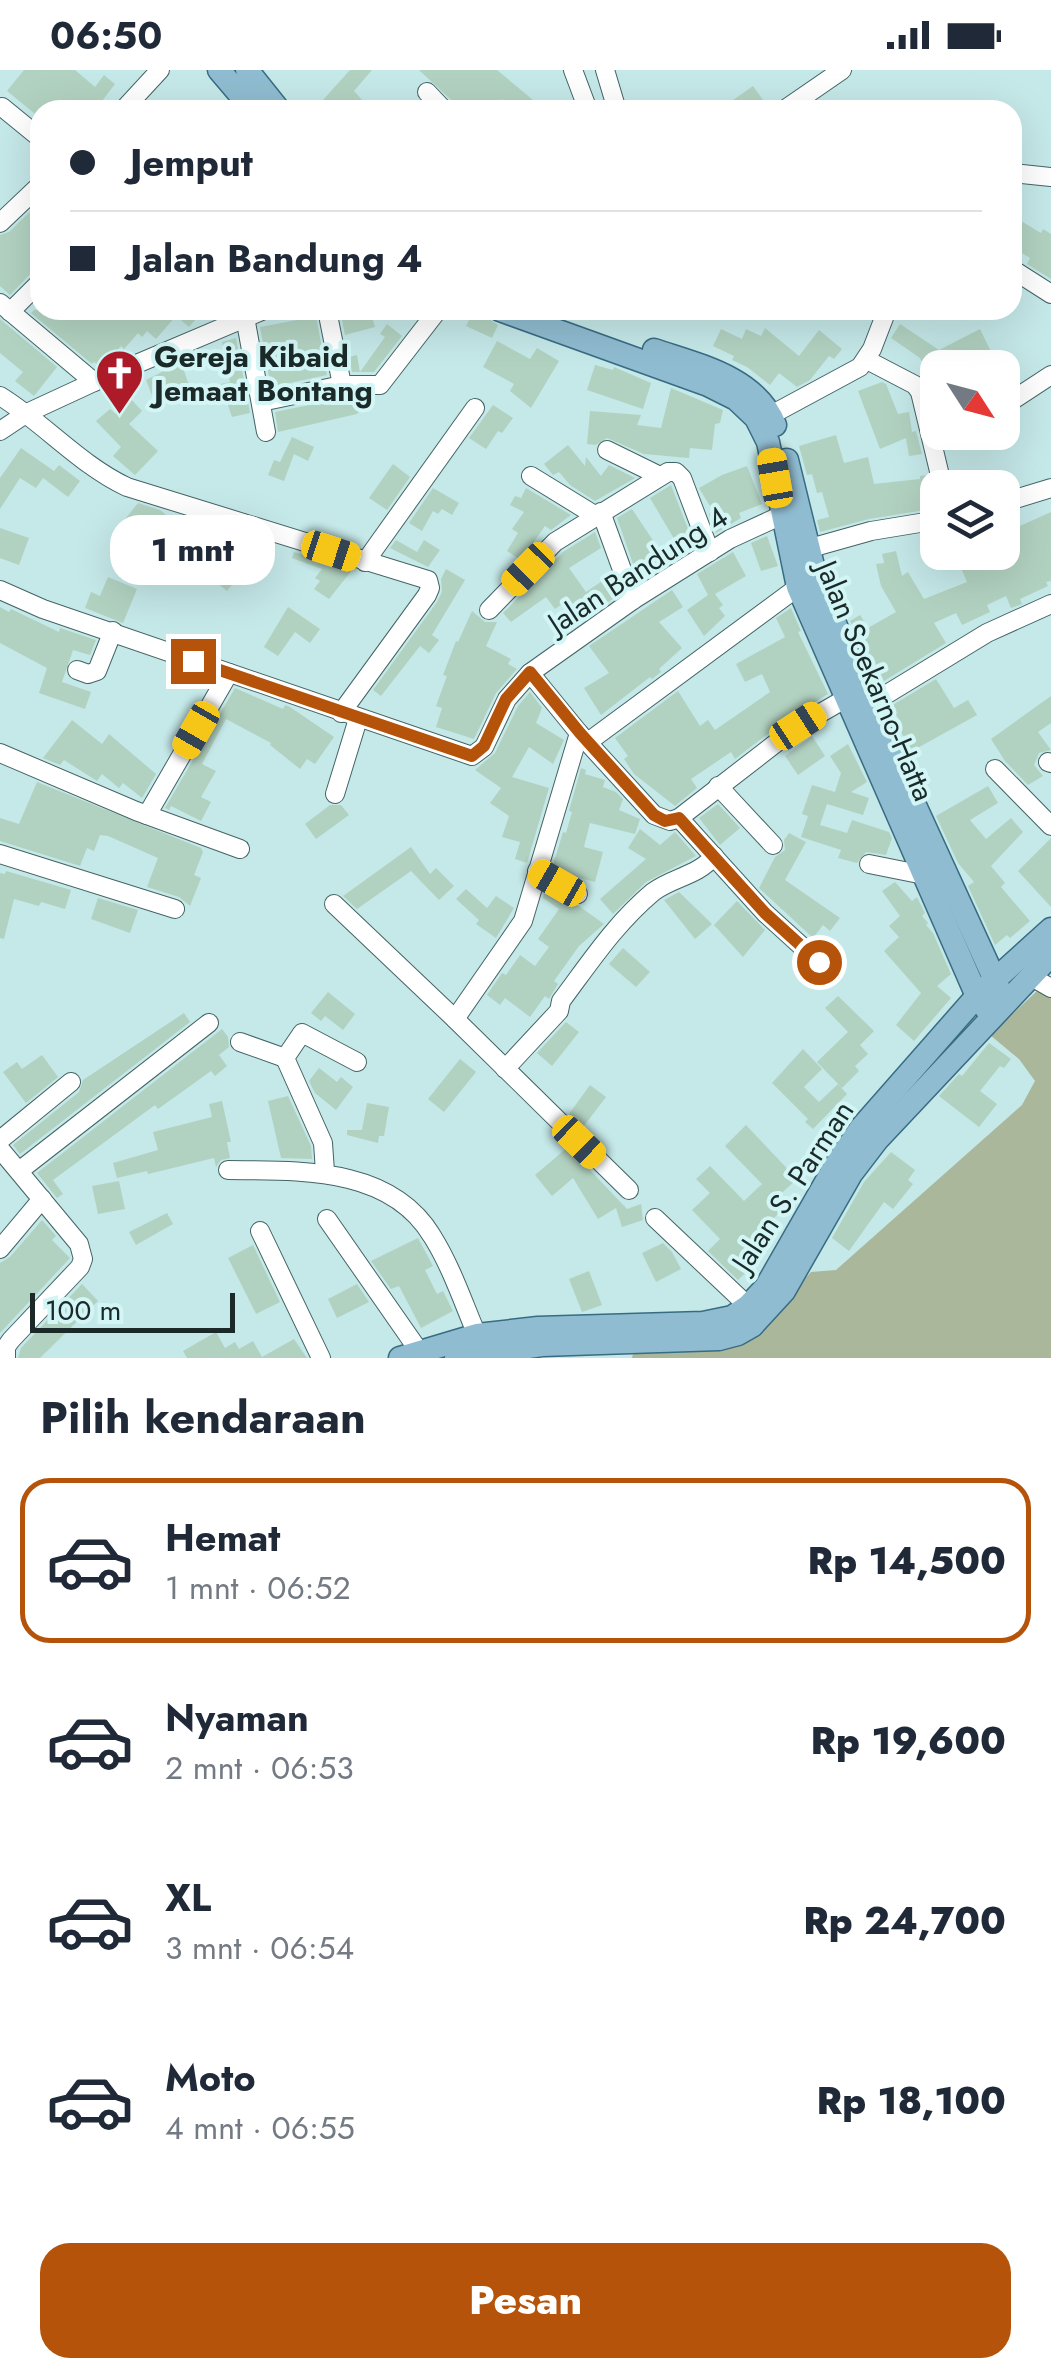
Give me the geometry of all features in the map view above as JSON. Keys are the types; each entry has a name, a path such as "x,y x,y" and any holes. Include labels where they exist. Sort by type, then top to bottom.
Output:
{"main road":[{"path":"219,70 244,100"},
{"path":"247,70 271,100"},
{"name":"Jalan Soekarno-Hatta","path":"528,320 708,385 736,399 756,418 768,442 798,586 860,697 985,988"},
{"name":"Jalan Soekarno-Hatta","path":"569,320 716,371 758,398 771,415 784,446 807,549 924,875 985,988"},
{"name":"Jalan S. Parman","path":"410,1354 477,1335 538,1328 702,1323 732,1317 748,1306 869,1134 985,988 1051,929"},
{"name":"Jalan S. Parman","path":"869,1134 999,1010 1044,982 1051,955"},
{"path":"985,988 999,1010"},
{"name":"Jalan S. Parman","path":"456,1358 542,1346 718,1339 738,1334 752,1326 784,1292 844,1169"}],"street":[{"path":"132,100 160,70"},
{"path":"572,70 584,100"},
{"path":"605,70 613,100"},
{"path":"798,100 842,70"},
{"path":"427,92 435,100"},
{"path":"2,107 30,130"},
{"path":"1022,173 1050,174"},
{"path":"0,223 30,194"},
{"path":"1022,275 1051,294"},
{"path":"30,289 5,307 94,382"},
{"path":"0,431 27,413 227,320"},
{"path":"243,320 266,432"},
{"path":"329,320 342,385"},
{"path":"261,402 342,385 376,386 384,382 430,320"},
{"path":"771,415 854,372 867,360 883,320"},
{"path":"867,360 920,392 939,470"},
{"path":"1020,395 1051,375"},
{"path":"0,396 27,413 98,472 127,486 365,562 425,577 430,588 350,716 336,794"},
{"path":"365,562 474,408"},
{"path":"607,450 660,476"},
{"path":"488,610 555,542 660,476 676,472 682,478 710,552"},
{"path":"531,476 599,514 633,600"},
{"path":"1020,497 1051,488"},
{"name":"Jalan Bandung 4","path":"0,590 43,609 472,756 484,746 506,699 530,672 633,600 710,552 782,514"},
{"path":"807,549 871,531 920,523"},
{"path":"456,1020 519,930 584,738 798,586"},
{"path":"530,672 584,738 654,815 665,821 679,818 798,726 1051,604"},
{"path":"77,670 88,674 96,671 113,631"},
{"path":"147,816 229,674"},
{"path":"0,752 147,816 240,849"},
{"path":"995,769 1051,826"},
{"path":"718,786 773,845"},
{"path":"679,818 765,913 819,962"},
{"path":"0,854 175,909"},
{"path":"500,1065 560,1006 618,924 657,889 701,870 714,856"},
{"path":"869,864 924,875"},
{"path":"537,871 578,894"},
{"path":"334,904 628,1190"},
{"path":"19,1170 209,1023"},
{"path":"290,1049 302,1033 357,1062"},
{"path":"240,1042 290,1049"},
{"path":"290,1049 323,1142 325,1172"},
{"path":"6,1358 11,1340 80,1267 83,1259 79,1244 1,1147 71,1082"},
{"path":"228,1170 325,1172 392,1196 426,1227 477,1335"},
{"path":"2,1244 42,1199"},
{"path":"327,1218 410,1354"},
{"path":"655,1218 748,1306"},
{"path":"260,1232 321,1358"}],"green space":[{"path":"1038,990 1051,997 1051,1358 632,1358 633,1354 745,1342 811,1272 836,1270 1022,1105 1035,1081 1019,1059 990,1035"}],"building":[{"path":"24,70 75,70 95,87 104,75 115,84 103,100 30,100 30,110 7,91"},
{"path":"350,70 372,70 354,91 362,100 323,100"},
{"path":"419,70 497,70 533,100 502,99 451,100"},
{"path":"753,86 763,100 733,100"},
{"path":"30,212 30,274 10,295 0,286 0,235 9,232"},
{"path":"1022,222 1041,233 1043,229 1051,234 1051,279 1027,264 1030,258 1022,253"},
{"path":"0,319 57,367 34,396 15,381 23,372 0,353"},
{"path":"39,320 173,320 156,339 147,331 142,337 138,333 106,363 92,364"},
{"path":"317,320 327,375 271,387 260,327"},
{"path":"342,320 373,320 375,327 345,335"},
{"path":"469,320 491,320 498,325 492,338 466,326"},
{"path":"387,324 402,336 374,372 360,372 385,337 380,334"},
{"path":"900,324 939,350 920,350 920,358 891,338"},
{"path":"765,328 799,356 819,330 842,349 834,359 829,356 810,380 797,387 779,373 770,385 732,360 734,356 713,346 721,329 742,339 746,329 761,336"},
{"path":"980,329 990,350 939,350"},
{"path":"236,338 250,413 232,417 221,384 230,382 222,342"},
{"path":"497,341 530,359 537,348 559,361 531,408 510,391 514,384 483,367"},
{"path":"357,355 360,372 352,372 349,357"},
{"path":"181,362 190,388 179,393 177,388 153,398 146,380"},
{"path":"595,365 613,370 614,367 651,383 643,409 587,390"},
{"path":"886,384 898,414 909,412 912,432 916,431 922,454 909,456 906,438 880,449 858,391"},
{"path":"671,388 723,410 720,423 715,424 712,450 690,448 689,458 644,454 607,438 596,445 587,444 590,411 641,415 637,425 661,428"},
{"path":"130,398 142,411 129,424 158,451 135,475 113,456 121,447 96,421 110,409 116,414"},
{"path":"343,398 370,398 357,414 278,432 275,412"},
{"path":"493,405 513,418 486,449 469,438"},
{"path":"836,435 844,463 868,457 874,484 920,479 920,511 820,532 817,520 829,517 822,492 817,493 812,474 807,475 799,446"},
{"path":"292,437 314,447 308,461 294,454 284,481 268,475 274,460 280,462"},
{"path":"568,445 585,466 586,457 601,476 609,465 635,478 595,501 570,485 559,472 553,475 544,464"},
{"path":"21,448 54,471 59,465 80,481 68,497 43,478 36,488 20,478 0,509 0,478"},
{"path":"393,464 410,477 387,510 369,498"},
{"path":"747,466 762,504 739,513 741,518 716,533 709,514 713,511 699,488"},
{"path":"671,485 695,547 683,554 650,498"},
{"path":"433,488 459,503 452,515 442,509 438,514 433,511 422,531 409,523"},
{"path":"526,488 571,515 551,530 545,526 521,560 507,551 518,533 512,529 524,512 510,505 515,496 521,498"},
{"path":"138,503 170,518 184,518 202,532 207,526 225,535 222,539 228,543 218,555 241,574 227,591 212,579 219,571 187,544 179,554 147,528 136,541 119,527"},
{"path":"632,509 666,560 666,565 639,581 617,518"},
{"path":"1051,512 1048,586 1020,599 1022,604 1011,608 1006,596 987,605 990,612 962,625 956,613 934,623 946,643 884,681 850,621 860,615 868,628 896,612 881,586 876,564 884,563 882,554 896,551 902,576 908,572 924,599 967,582 962,570 1020,570 1020,526"},
{"path":"0,528 29,538 19,565 0,558"},
{"path":"595,532 601,548 569,568 586,592 611,575 617,596 594,612 590,607 572,620 562,604 555,609 546,597 511,622 503,613 563,552"},
{"path":"767,536 778,566 761,571 751,543"},
{"path":"396,540 417,552 424,540 440,550 428,567 390,548"},
{"path":"294,552 352,570 329,599 314,589 320,581 315,578 322,569 292,558"},
{"path":"733,552 746,576 715,594 725,616 704,636 687,610 708,595 697,574"},
{"path":"446,569 465,580 432,635 439,640 429,653 420,646 381,696 373,690 437,602"},
{"path":"108,577 137,589 123,623 85,608 91,592 100,596"},
{"path":"672,590 683,607 659,622 682,648 659,669 661,672 601,715 584,688 609,673 589,646"},
{"path":"0,607 59,632 60,628 96,640 90,655 73,650 62,682 91,692 85,709 39,693 47,668 0,643"},
{"path":"288,607 320,629 310,643 295,632 278,656 264,647"},
{"path":"791,608 801,631 798,632 828,694 791,716 735,759 731,752 691,779 697,788 675,806 634,774 624,759 628,756 615,738 678,691 700,726 708,720 715,730 770,692 762,674 745,682 736,664 785,637 776,618"},
{"path":"472,611 485,622 497,622 486,646 511,659 508,664 517,669 496,693 474,739 436,727 442,708 436,706 447,676 443,675"},
{"path":"936,679 954,708 968,700 977,715 912,751 894,720 898,718 891,706"},
{"path":"235,688 283,709 285,705 290,707 334,737 315,764 307,759 300,769 271,743 226,719 202,764 216,771 201,797 211,802 201,821 171,806 169,810 165,808"},
{"path":"530,692 542,708 536,723 564,740 553,764 529,747 512,777 549,788 527,863 515,859 520,842 502,837 509,816 490,803 501,788 475,770 495,753 518,706"},
{"path":"1051,696 1051,723 1038,732 1051,750 1039,753 1034,765 1043,776 1028,785 991,739"},
{"path":"72,720 102,744 109,734 156,774 142,798 123,783 119,788 102,774 97,781 64,760 60,765 43,758"},
{"path":"812,736 825,756 798,775 785,756"},
{"path":"848,744 867,782 851,792 869,798 863,815 827,804 820,825 847,833 852,820 889,832 892,838 886,855 866,852 857,863 838,858 841,850 801,837 808,816 802,814 812,785 835,792 841,773 830,756"},
{"path":"581,768 586,770 585,774 605,780 603,787 623,799 619,810 640,819 635,834 590,823 584,847 603,852 595,882 572,876 553,865 563,832 566,833"},
{"path":"37,782 201,848 194,875 201,878 190,906 179,897 147,887 158,858 108,836 100,835 94,851 87,848 80,866 0,841 0,818 19,824"},
{"path":"988,786 998,803 970,820 986,839 1011,818 1023,832 991,866 1005,883 1001,887 1030,921 995,945 968,886 974,882 958,863 936,816"},
{"path":"718,804 740,828 720,845 699,818"},
{"path":"330,805 341,805 349,815 316,839 305,824"},
{"path":"640,829 660,845 675,832 696,856 646,882 613,914 600,899 646,859 628,848"},
{"path":"789,833 806,842 785,880 840,918 830,931 823,925 813,938 759,888 775,857 785,850 784,840"},
{"path":"1051,838 1051,907 1018,871"},
{"path":"411,847 430,874 436,868 454,886 439,900 411,871 357,909 343,896"},
{"path":"6,871 71,890 65,909 14,899 4,939 0,938 0,873"},
{"path":"895,882 912,901 917,897 925,913 922,916 951,974 937,986 951,998 914,1041 896,1025 921,993 884,951 899,937 889,926 900,916 882,891"},
{"path":"466,889 487,908 496,896 514,908 496,938 476,924 479,920 456,899"},
{"path":"545,890 579,906 604,924 579,946 554,981 558,984 549,999 545,996 530,1017 505,998 500,1005 487,995 520,955 535,966 549,947 538,939 559,909 543,898"},
{"path":"679,892 712,924 695,939 664,900"},
{"path":"98,898 138,910 130,933 91,919"},
{"path":"737,901 765,930 743,957 714,925"},
{"path":"623,948 650,972 636,987 609,964"},
{"path":"328,992 355,1014 343,1030 325,1016 321,1021 311,1013"},
{"path":"838,996 874,1031 860,1045 868,1054 855,1066 859,1071 842,1088 817,1062 848,1032 825,1008"},
{"path":"184,1013 190,1022 20,1154 13,1145 79,1092 83,1080"},
{"path":"566,1022 579,1032 552,1066 537,1053"},
{"path":"222,1029 229,1047 219,1055 227,1066 215,1076 211,1071 158,1109 155,1105 53,1180 63,1194 57,1198 37,1173"},
{"path":"989,1043 1011,1059 1004,1068 1000,1066 980,1091 997,1104 979,1127 939,1096 959,1074 962,1076"},
{"path":"803,1049 822,1069 804,1087 819,1102 838,1084 847,1094 813,1129 772,1083"},
{"path":"42,1055 58,1077 26,1103 3,1072 17,1062 22,1069"},
{"path":"460,1059 476,1072 444,1112 428,1099"},
{"path":"319,1068 337,1082 341,1077 353,1087 336,1110 315,1093 309,1081"},
{"path":"590,1085 606,1097 583,1127 569,1114"},
{"path":"288,1096 311,1146 312,1159 281,1158 268,1101"},
{"path":"222,1101 231,1142 227,1142 230,1158 221,1160 216,1167 214,1158 117,1178 113,1163 158,1150 153,1132 212,1117 209,1104"},
{"path":"367,1103 389,1107 384,1136 379,1136 378,1143 347,1135 347,1130 362,1130"},
{"path":"746,1125 797,1179 774,1200 783,1209 766,1226 776,1236 759,1252 763,1256 738,1280 708,1251 720,1239 692,1210 710,1193 696,1179 710,1166 744,1201 762,1184 725,1146"},
{"path":"568,1147 627,1209 641,1204 643,1220 622,1227 616,1208 598,1219 573,1178 552,1196 535,1175"},
{"path":"891,1152 915,1170 908,1180 913,1184 893,1209 884,1202 849,1251 832,1238 864,1182"},
{"path":"119,1181 125,1209 98,1214 92,1186"},
{"path":"167,1213 173,1224 136,1245 129,1232"},
{"path":"42,1220 56,1236 52,1240 70,1258 0,1333 0,1263"},
{"path":"418,1238 433,1266 425,1270 437,1294 443,1291 453,1311 421,1328 399,1286 391,1289 371,1261"},
{"path":"663,1243 681,1269 656,1282 642,1253"},
{"path":"253,1245 280,1302 256,1314 228,1258"},
{"path":"589,1271 602,1305 582,1312 569,1279"},
{"path":"82,1284 98,1301 40,1358 18,1358 21,1348"},
{"path":"357,1284 369,1302 337,1318 328,1299"},
{"path":"216,1332 225,1348 235,1342 239,1349 253,1341 262,1357 294,1339 307,1358 187,1358 183,1351"}],"place":[{"name":"Gereja Kibaid Jemaat Bontang","path":"119,416"}],"route":[{"path":"193,661 467,756 484,746 506,699 530,672 654,815 665,821 679,818 765,913 819,962"}]}
